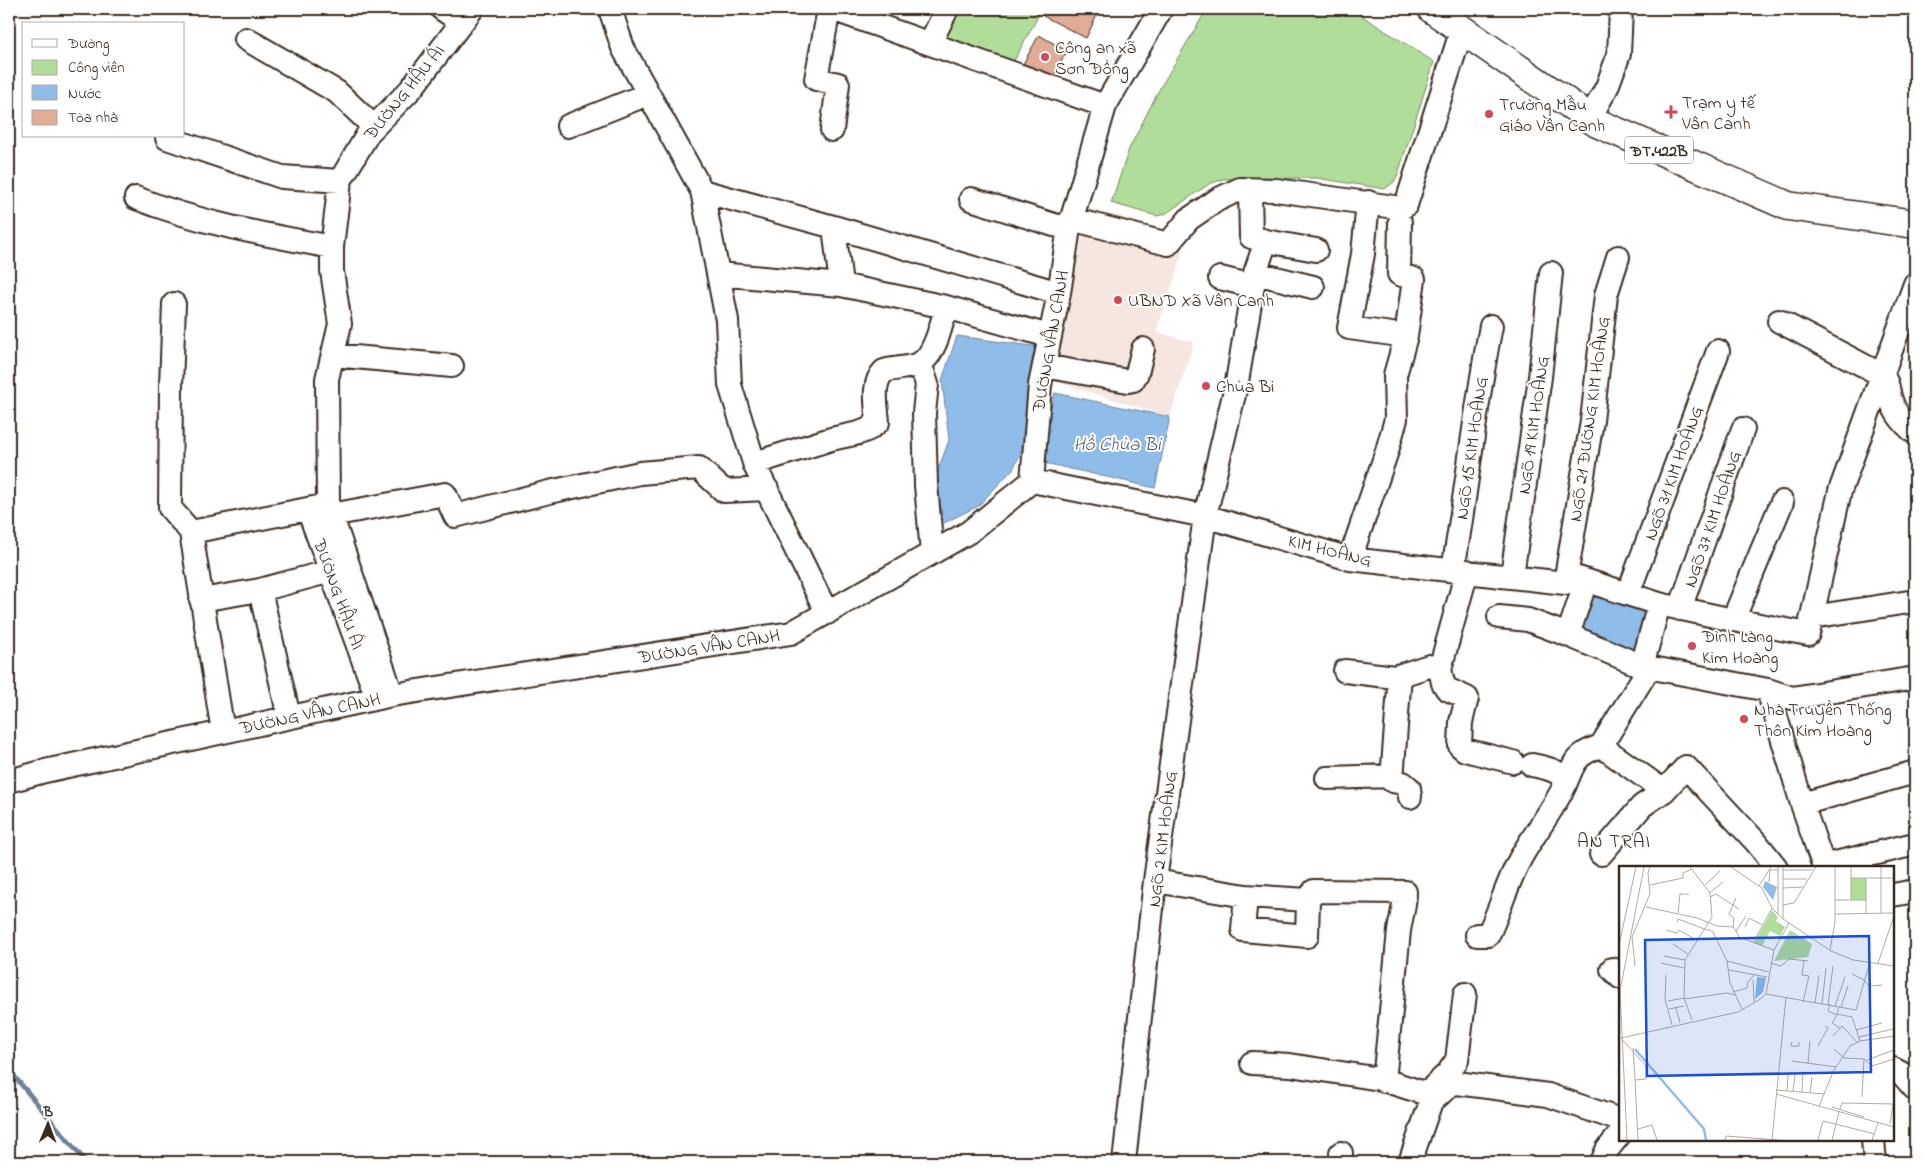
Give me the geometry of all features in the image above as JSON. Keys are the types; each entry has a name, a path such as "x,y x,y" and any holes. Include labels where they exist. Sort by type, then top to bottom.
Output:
{"main road":[{"name":"ĐT.422B","path":"1432,9 1597,123 1788,206 1915,224"}],"street":[{"path":"442,9 467,15"},
{"path":"610,9 623,48 702,192 727,320 730,384 754,463 827,612"},
{"path":"832,130 838,84 816,79 831,9 1105,106"},
{"path":"930,43 947,9"},
{"name":"ĐƯỜNG VÂN CANH","path":"9,781 45,771 385,696 791,633 969,532 1032,481 1040,385 1059,293 1070,224 1105,106 1161,9"},
{"path":"1590,118 1606,87 1619,54 1621,9"},
{"name":"ĐƯỜNG HẬU ÁI","path":"385,696 331,571 322,509 327,379 340,324 332,271 332,247 340,181 368,132 411,88 467,15"},
{"path":"1350,559 1387,452 1396,419 1395,375 1406,336 1414,279 1399,274 1400,215 1406,205 1462,30"},
{"path":"246,39 337,92 374,127"},
{"path":"568,126 648,94"},
{"path":"166,138 282,177 340,181"},
{"path":"971,199 1054,225 1070,224 1168,244 1189,219 1225,196 1240,189 1276,190 1368,202 1400,215"},
{"path":"1250,190 1252,237 1316,250"},
{"path":"702,192 834,227 1059,293"},
{"path":"136,198 170,212 210,223 257,234 332,247"},
{"path":"1368,202 1363,254 1349,328 1406,336"},
{"path":"834,227 841,285"},
{"name":"NGÕ 2 KIM HOÀNG","path":"1124,1162 1156,881 1205,516 1237,382 1254,280 1266,241"},
{"name":"NGÕ 21 ĐƯỜNG KIM HOÀNG","path":"1568,635 1576,582 1606,295 1618,257"},
{"name":"NGÕ 19 KIM HOÀNG","path":"1512,576 1540,378 1552,273"},
{"path":"718,274 841,285 946,308 1049,336"},
{"path":"1220,278 1313,287"},
{"path":"1915,284 1840,490 1812,617 1915,601"},
{"path":"174,304 170,508 191,532 223,732"},
{"path":"754,463 869,429 878,422 877,383 881,374 884,371 920,363 938,336 946,308"},
{"path":"1779,321 1882,375 1888,382 1895,410 1908,428 1915,433"},
{"name":"NGÕ 15 KIM HOÀNG","path":"1440,669 1460,571 1479,384 1491,326"},
{"path":"1044,366 1128,381 1133,380 1137,372 1143,349"},
{"name":"NGÕ 31 KIM HOÀNG","path":"1628,594 1718,351"},
{"path":"333,355 452,366"},
{"path":"920,363 927,384 924,412 926,485 932,553"},
{"name":"NGÕ 37 KIM HOÀNG","path":"1601,746 1644,676 1642,666 1670,607 1744,429"},
{"path":"191,532 322,509 445,494 455,516 549,492 640,474 699,468 724,491 767,489"},
{"name":"KIM HOÀNG","path":"1032,481 1205,516 1350,559 1576,582 1628,594 1670,607 1808,634 1812,617"},
{"path":"1733,620 1782,502"},
{"name":"ĐƯỜNG HẬU ÁI","path":"322,509 385,696"},
{"path":"201,600 260,590 331,571"},
{"path":"260,590 289,718"},
{"path":"1499,617 1528,620 1642,666 1768,690 1792,698 1915,678"},
{"path":"1345,671 1395,677 1429,666 1440,669 1443,683 1447,689 1467,698 1461,722 1460,746 1465,750 1553,770 1561,775 1565,785"},
{"path":"1400,675 1392,781 1409,788 1410,797"},
{"path":"1768,690 1823,866"},
{"path":"1476,935 1488,935 1520,859 1565,785 1571,769 1581,754 1601,746 1664,791"},
{"path":"1601,854 1642,806 1664,791 1686,768 1756,842 1775,866"},
{"path":"1802,804 1915,772"},
{"path":"1327,778 1392,776"},
{"path":"1827,866 1915,844"},
{"path":"1156,881 1246,896 1308,900"},
{"path":"1246,896 1243,930 1307,936 1308,900 1314,890 1405,892 1405,908 1401,917 1398,939 1384,1081"},
{"path":"1894,895 1915,891"},
{"path":"1410,1162 1433,1096 1434,1086 1448,1073 1457,1060 1465,994"},
{"path":"1894,1069 1915,1062"},
{"path":"1252,1063 1290,1065 1384,1081 1437,1097 1450,1085 1466,1084 1548,1095 1619,1120"},
{"path":"1894,1070 1901,1073 1915,1089"},
{"path":"1602,1162 1607,1150 1619,1135"},
{"path":"1873,1141 1875,1162"}],"shaded area":[{"name":"UBND Xã Vân Canh","path":"1088,208 1186,235 1178,268 1156,332 1194,342 1170,417 1053,381"}],"green space":[{"path":"954,9 1042,9 1010,68 938,40"},
{"path":"1207,9 1351,9 1434,62 1394,182 1385,189 1317,178 1223,179 1209,184 1165,214 1157,216 1111,203 1129,149 1160,88"}],"water":[{"path":"957,336 1040,347 1025,445 1013,469 978,506 936,527 934,481 949,440 942,380"},
{"name":"Hồ Chùa Bi","path":"1055,393 1170,417 1155,488 1036,461"},
{"path":"1592,589 1651,608 1634,659 1574,636"}],"building":[{"path":"1047,9 1100,9 1086,38 1043,16"},
{"name":"Công an xã Sơn Đồng","path":"1039,35 1067,51 1052,79 1023,64"}],"waterway":[{"path":"9,1070 86,1162"}],"place":[{"name":"Công an xã Sơn Đồng","path":"1045,57"},
{"name":"Trạm y tế Vân Canh","path":"1671,112"},
{"name":"Trường Mẫu Giáo Vân Canh","path":"1489,114"},
{"name":"UBND Xã Vân Canh","path":"1118,300"},
{"name":"Chùa Bi","path":"1206,386"},
{"name":"Đình Làng Kim Hoàng","path":"1692,646"},
{"name":"Nhà Truyền Thống Thôn Kim Hoàng","path":"1744,719"}],"district":[{"name":"AN TRAI","path":"1614,840"}]}
